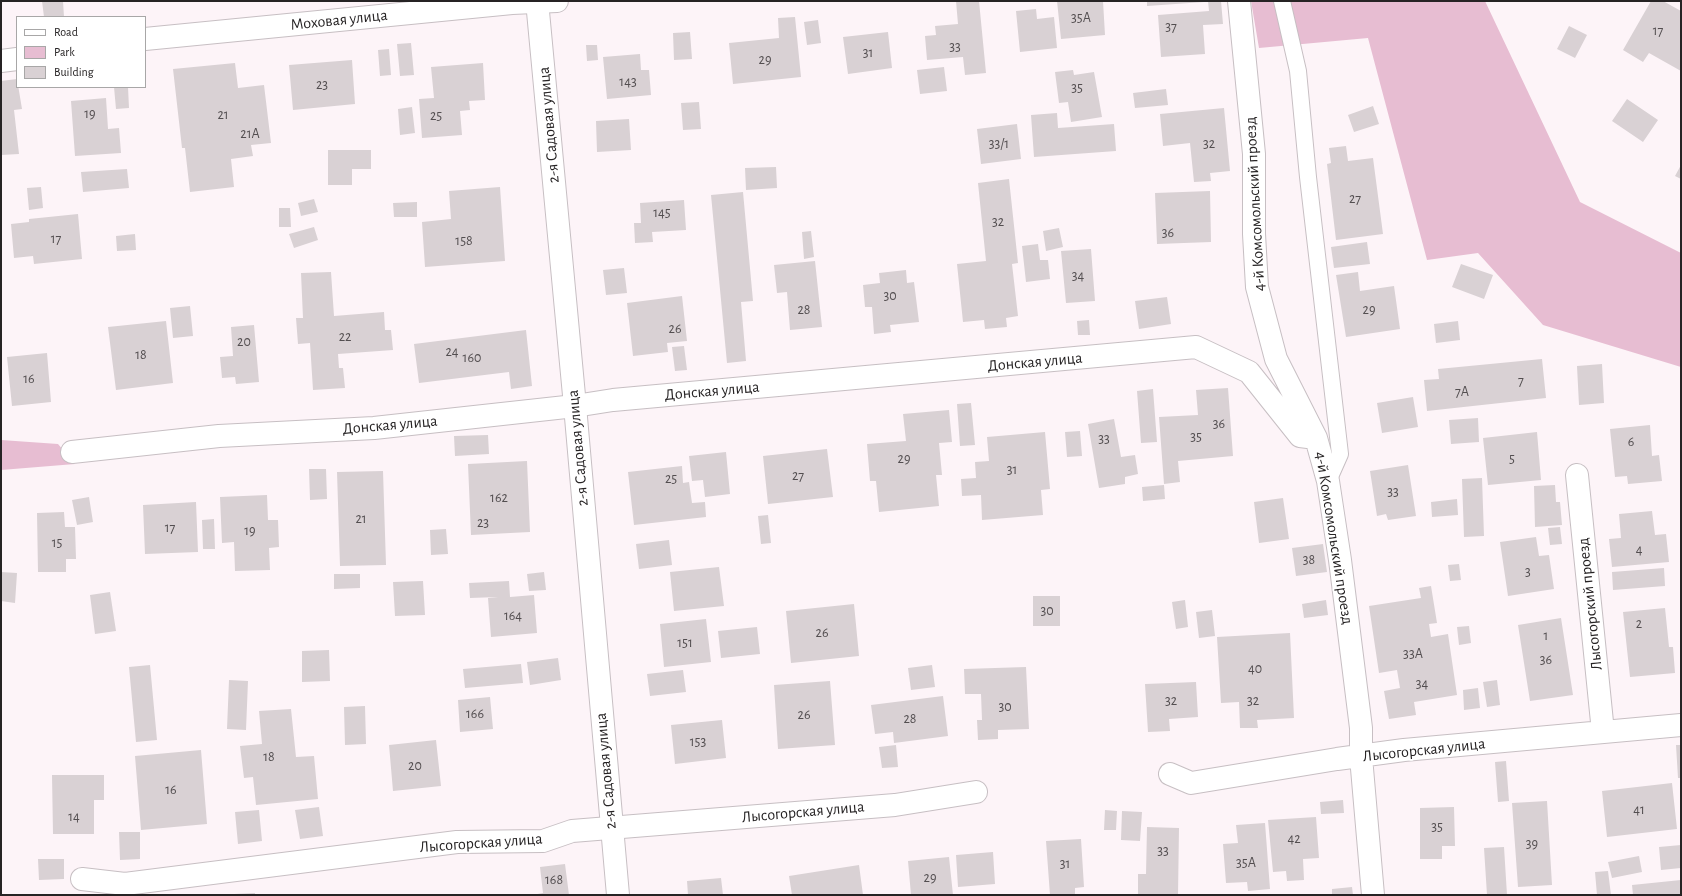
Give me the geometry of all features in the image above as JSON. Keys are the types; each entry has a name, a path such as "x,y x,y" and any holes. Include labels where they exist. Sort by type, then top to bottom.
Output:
{"street":[{"name":"Моховая улица","path":"146,39 544,1"},
{"name":"2-я Садовая улица","path":"544,1 575,406 618,895"},
{"name":"4-й Комсомольский проезд","path":"1239,1 1254,154 1254,234 1257,287 1276,359 1316,438 1328,482 1340,560 1360,728 1361,757 1373,895"},
{"path":"1,61 16,59"},
{"name":"Донская улица","path":"72,452 219,436 374,428 575,406 613,400 1196,347 1249,372 1300,436 1316,438"},
{"name":"Лысогорский проезд","path":"1577,475 1603,732"},
{"name":"Лысогорская улица","path":"1170,774 1191,783 1404,750 1681,725"},
{"name":"Лысогорская улица","path":"82,879 125,884 457,842 543,841 572,831 895,805 976,792"}],"lane":[{"path":"1282,1 1298,71 1309,185 1340,454 1328,482"}],"green space":[{"path":"1251,1 1485,1 1580,202 1681,253 1681,367 1543,325 1478,253 1427,260 1368,38 1259,48"},
{"path":"1,440 58,444 75,464 1,470"}],"building":[{"path":"42,1 63,1 64,16 44,16"},
{"path":"956,1 979,1 986,73 965,75 963,57 927,60 925,36 936,35 935,26 958,24"},
{"path":"1057,1 1103,1 1105,35 1061,39"},
{"path":"1147,1 1203,1 1204,2 1147,6"},
{"path":"1208,1 1221,1 1223,24 1203,25 1205,54 1161,57 1158,15 1209,11"},
{"path":"1651,1 1663,1 1681,11 1681,71 1649,53 1643,62 1623,50"},
{"path":"1036,9 1037,19 1054,17 1057,48 1020,52 1016,11"},
{"path":"795,17 801,77 733,84 729,43 779,38 778,18"},
{"path":"818,20 821,43 807,45 804,22"},
{"path":"1569,26 1587,35 1575,58 1557,49"},
{"path":"690,32 692,59 674,60 673,33"},
{"path":"888,32 892,68 848,74 843,37"},
{"path":"411,43 414,75 400,76 397,44"},
{"path":"586,45 597,45 598,60 587,61"},
{"path":"389,49 391,75 380,76 378,50"},
{"path":"640,54 641,70 649,70 651,95 607,99 603,57"},
{"path":"352,60 355,104 293,110 289,65"},
{"path":"235,63 238,88 264,85 271,143 251,145 253,156 231,159 234,187 190,192 185,148 182,148 173,69"},
{"path":"483,63 485,100 469,101 470,110 460,111 462,135 422,138 419,99 434,98 431,67"},
{"path":"944,67 947,91 920,94 917,70"},
{"path":"1073,70 1074,75 1094,72 1102,117 1071,122 1068,102 1059,103 1055,72"},
{"path":"16,79 16,88 18,88 22,109 14,110 19,154 1,155 1,81"},
{"path":"114,88 128,88 129,108 116,109"},
{"path":"1166,89 1168,105 1135,108 1133,93"},
{"path":"106,98 108,129 119,128 121,153 75,156 71,101"},
{"path":"1627,99 1658,120 1643,142 1612,121"},
{"path":"699,102 701,129 683,130 681,103"},
{"path":"1373,106 1379,124 1354,132 1348,115"},
{"path":"412,107 415,133 400,135 398,109"},
{"path":"1224,108 1230,171 1210,173 1211,181 1194,182 1190,143 1163,146 1160,114"},
{"path":"1057,113 1058,128 1114,124 1116,151 1034,157 1031,115"},
{"path":"629,119 631,150 597,152 596,121"},
{"path":"1017,124 1021,159 981,164 977,129"},
{"path":"1346,146 1348,161 1373,158 1383,234 1336,240 1327,164 1331,163 1329,148"},
{"path":"328,150 371,150 371,169 352,169 352,185 328,185"},
{"path":"1681,165 1681,179 1675,176"},
{"path":"776,167 777,188 746,190 745,168"},
{"path":"127,169 129,188 83,192 81,172"},
{"path":"1009,179 1018,263 1012,264 1018,316 1006,318 1007,327 985,329 984,320 963,322 957,264 986,261 978,183"},
{"path":"41,187 43,208 29,210 27,188"},
{"path":"500,187 505,261 425,267 422,222 451,219 449,191"},
{"path":"1210,191 1211,242 1157,244 1155,193"},
{"path":"743,192 753,301 741,302 746,361 727,363 711,195"},
{"path":"314,199 318,212 301,216 298,203"},
{"path":"684,200 686,230 652,232 653,242 635,243 634,223 641,223 640,203"},
{"path":"417,202 417,217 394,217 393,203"},
{"path":"279,208 290,208 291,227 279,227"},
{"path":"78,214 82,259 34,264 33,256 14,258 11,224 29,222 29,219"},
{"path":"314,227 318,240 294,248 289,234"},
{"path":"1059,228 1063,247 1046,251 1043,231"},
{"path":"811,231 814,257 804,259 802,232"},
{"path":"135,234 136,250 117,251 116,236"},
{"path":"1367,242 1370,264 1334,268 1331,247"},
{"path":"1038,244 1040,260 1048,260 1050,279 1026,282 1022,246"},
{"path":"1091,249 1095,301 1066,303 1061,251"},
{"path":"815,261 822,327 790,330 787,292 777,293 774,265"},
{"path":"1461,264 1493,275 1484,299 1452,287"},
{"path":"624,268 627,293 606,295 603,270"},
{"path":"906,270 907,283 914,282 919,322 890,325 891,332 874,334 872,307 865,307 863,285 880,283 879,273"},
{"path":"331,272 334,316 384,312 385,330 391,330 393,350 338,354 339,368 343,368 345,388 313,390 310,343 298,344 296,318 303,318 301,273"},
{"path":"1358,272 1360,291 1394,286 1400,329 1346,337 1336,275"},
{"path":"682,296 687,341 667,343 668,352 633,356 627,303"},
{"path":"1167,297 1171,324 1139,329 1135,301"},
{"path":"190,306 193,336 173,338 170,308"},
{"path":"1089,320 1090,335 1078,335 1077,321"},
{"path":"166,321 173,383 116,390 108,327"},
{"path":"1458,321 1460,340 1436,343 1434,324"},
{"path":"254,325 259,382 236,384 235,377 222,378 220,357 233,356 231,327"},
{"path":"526,330 532,386 511,389 509,372 419,383 414,344"},
{"path":"684,346 687,370 675,371 672,347"},
{"path":"47,353 51,402 12,406 7,357"},
{"path":"1542,359 1546,398 1427,411 1424,380 1439,379 1438,369"},
{"path":"1602,364 1604,403 1579,405 1577,366"},
{"path":"1228,388 1233,456 1178,461 1180,482 1164,484 1159,417 1198,415 1196,390"},
{"path":"1153,389 1157,442 1141,443 1137,391"},
{"path":"1413,397 1418,427 1382,433 1377,403"},
{"path":"971,403 975,445 960,446 957,404"},
{"path":"949,410 952,442 939,443 942,475 936,475 939,506 879,512 876,481 870,481 867,444 906,441 903,414"},
{"path":"1478,418 1479,442 1451,444 1449,420"},
{"path":"1114,419 1121,457 1135,455 1138,474 1125,477 1125,484 1099,488 1088,424"},
{"path":"1650,425 1652,456 1659,455 1662,481 1628,484 1627,476 1615,477 1610,429"},
{"path":"1080,431 1082,456 1067,457 1065,432"},
{"path":"1045,432 1050,489 1041,490 1043,515 982,520 981,495 962,496 961,479 976,478 975,462 989,461 987,437"},
{"path":"1537,432 1541,480 1488,485 1483,438"},
{"path":"488,435 489,454 455,456 454,436"},
{"path":"827,449 833,497 768,504 763,456"},
{"path":"726,452 730,494 705,497 703,480 692,481 689,456"},
{"path":"527,461 530,532 471,535 468,464"},
{"path":"1408,465 1416,516 1388,520 1386,514 1377,516 1370,471"},
{"path":"682,466 683,483 689,482 692,503 705,502 706,517 634,525 628,472"},
{"path":"309,469 326,469 327,499 310,500"},
{"path":"383,471 386,565 340,566 337,472"},
{"path":"1482,478 1484,536 1464,537 1462,479"},
{"path":"1164,485 1165,499 1143,501 1142,487"},
{"path":"1555,485 1556,502 1560,502 1562,525 1535,527 1534,486"},
{"path":"267,495 268,520 278,520 279,547 269,548 270,570 235,571 234,542 222,543 220,497"},
{"path":"89,497 93,522 77,525 72,500"},
{"path":"1283,498 1289,539 1259,543 1254,502"},
{"path":"1457,499 1458,515 1432,517 1431,502"},
{"path":"196,502 198,552 145,554 143,505"},
{"path":"1652,511 1655,535 1666,534 1669,562 1612,567 1609,539 1621,538 1619,514"},
{"path":"64,512 65,527 75,527 76,559 66,559 66,572 38,572 37,513"},
{"path":"768,515 771,543 761,544 758,516"},
{"path":"214,519 215,549 203,549 202,520"},
{"path":"1560,527 1562,544 1550,545 1548,528"},
{"path":"446,529 448,554 431,555 430,530"},
{"path":"1536,537 1539,556 1549,555 1554,589 1508,596 1500,542"},
{"path":"669,540 672,565 639,569 636,544"},
{"path":"1323,544 1327,572 1296,576 1292,548"},
{"path":"1459,564 1461,580 1450,581 1448,565"},
{"path":"719,567 724,606 674,611 670,572"},
{"path":"1664,568 1665,586 1613,590 1612,572"},
{"path":"1,572 17,573 15,603 1,601"},
{"path":"544,572 546,590 529,591 527,574"},
{"path":"334,574 360,574 360,588 334,589"},
{"path":"423,581 425,615 395,616 393,582"},
{"path":"509,581 510,597 534,595 537,633 491,637 488,598 498,597 470,598 469,583"},
{"path":"1431,586 1437,623 1429,624 1431,637 1448,634 1457,695 1414,702 1416,715 1389,719 1384,691 1400,688 1397,670 1379,673 1369,606 1421,598 1419,588"},
{"path":"110,592 116,631 95,634 90,595"},
{"path":"1033,596 1060,596 1060,626 1033,626"},
{"path":"1185,600 1188,627 1176,629 1172,602"},
{"path":"1326,600 1328,615 1304,618 1302,604"},
{"path":"854,604 859,656 791,663 786,611"},
{"path":"1665,608 1669,647 1673,647 1675,673 1630,677 1623,612"},
{"path":"1212,610 1215,636 1199,638 1196,612"},
{"path":"1561,618 1573,695 1530,701 1518,625"},
{"path":"706,619 711,662 664,667 660,624"},
{"path":"1469,626 1471,643 1459,645 1457,627"},
{"path":"757,627 760,654 721,658 718,631"},
{"path":"1290,633 1294,718 1257,720 1258,728 1240,728 1239,702 1221,703 1217,637"},
{"path":"329,650 330,681 302,682 302,651"},
{"path":"558,658 561,680 530,685 527,662"},
{"path":"521,664 523,683 465,688 463,669"},
{"path":"150,665 157,740 136,742 129,667"},
{"path":"932,665 935,687 911,690 908,668"},
{"path":"1026,667 1029,729 998,730 998,739 978,740 977,720 982,720 981,694 965,694 964,669"},
{"path":"683,670 686,692 650,696 647,674"},
{"path":"229,680 248,681 246,730 227,729"},
{"path":"1497,680 1500,705 1487,707 1483,682"},
{"path":"830,681 835,745 778,749 774,685"},
{"path":"1196,682 1198,717 1169,719 1170,731 1148,732 1145,684"},
{"path":"1478,688 1480,708 1464,710 1463,690"},
{"path":"943,696 948,736 894,743 893,732 875,734 871,705"},
{"path":"490,697 493,729 460,732 458,700"},
{"path":"365,706 366,744 345,745 344,707"},
{"path":"291,709 296,757 314,756 318,799 256,805 253,777 244,778 240,746 262,744 259,711"},
{"path":"722,720 726,758 675,764 671,725"},
{"path":"436,740 441,786 393,791 389,745"},
{"path":"896,745 898,767 882,768 879,747"},
{"path":"1676,745 1681,745 1681,778 1678,778"},
{"path":"201,750 207,824 141,830 135,756"},
{"path":"1506,761 1509,801 1498,802 1495,762"},
{"path":"52,775 104,775 104,800 94,800 94,834 53,834"},
{"path":"1672,783 1677,829 1607,837 1602,791"},
{"path":"1343,800 1344,813 1321,814 1320,802"},
{"path":"1547,801 1552,885 1518,887 1512,803"},
{"path":"319,807 323,836 300,839 295,810"},
{"path":"1454,807 1455,846 1442,846 1442,859 1420,859 1420,808"},
{"path":"259,810 262,841 238,844 235,812"},
{"path":"1105,810 1117,811 1116,830 1104,830"},
{"path":"1122,811 1142,812 1140,841 1121,840"},
{"path":"1316,817 1319,858 1303,859 1304,880 1287,881 1286,871 1273,872 1268,820"},
{"path":"1265,823 1270,889 1248,891 1247,882 1226,883 1223,844 1238,843 1236,825"},
{"path":"1147,827 1179,828 1178,895 1138,895 1138,874 1146,874"},
{"path":"119,832 140,832 140,859 120,860"},
{"path":"1081,839 1084,887 1075,888 1075,895 1050,895 1046,841"},
{"path":"1681,845 1681,868 1661,870 1659,847"},
{"path":"1504,847 1507,895 1487,895 1484,848"},
{"path":"993,852 995,884 958,887 956,855"},
{"path":"1639,856 1642,872 1612,878 1608,862"},
{"path":"949,857 953,895 911,895 908,861"},
{"path":"38,859 64,859 64,879 39,880"},
{"path":"565,864 569,895 532,895 543,893 540,867"},
{"path":"859,865 863,895 792,895 789,876"},
{"path":"1608,871 1611,895 1597,895 1595,872"},
{"path":"721,878 723,895 688,895 687,881"},
{"path":"1681,880 1681,895 1633,895 1632,885"},
{"path":"1352,887 1353,895 1332,895 1332,889"},
{"path":"255,893 255,895 234,895 234,894"}]}
